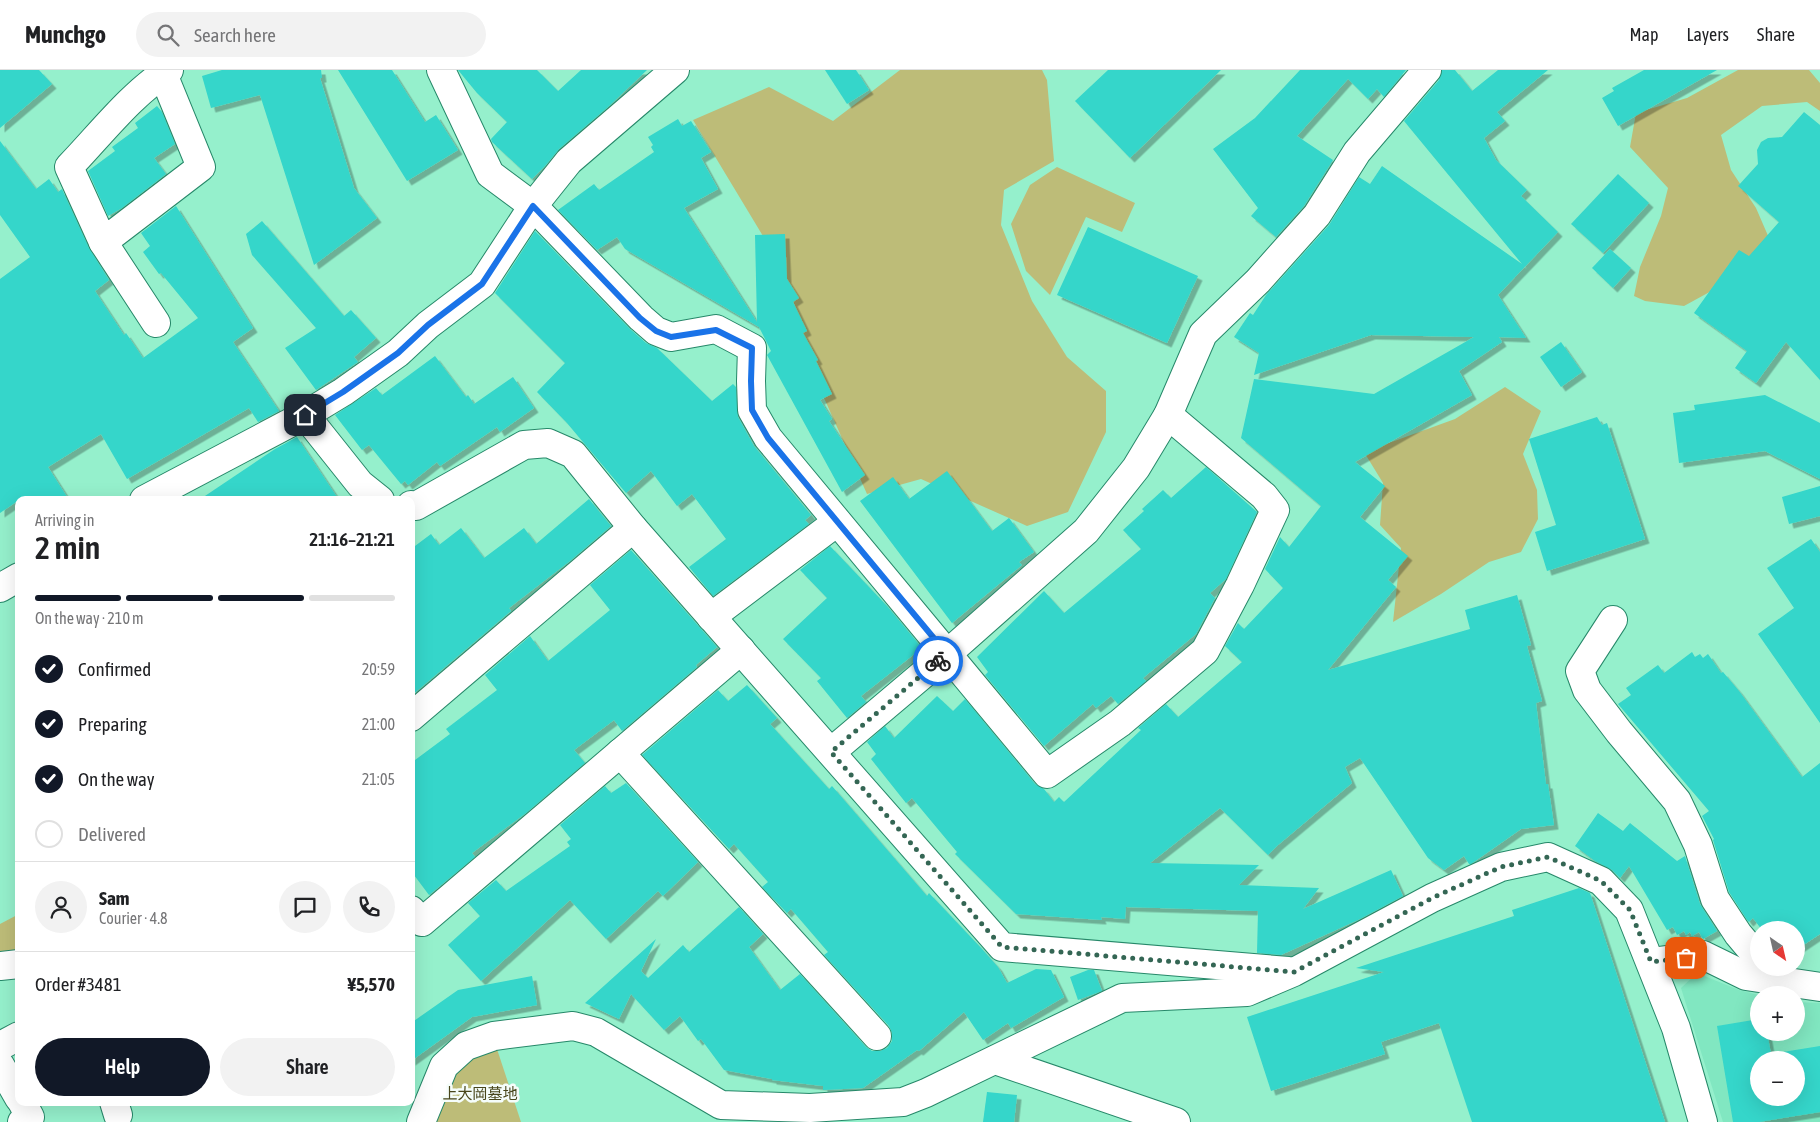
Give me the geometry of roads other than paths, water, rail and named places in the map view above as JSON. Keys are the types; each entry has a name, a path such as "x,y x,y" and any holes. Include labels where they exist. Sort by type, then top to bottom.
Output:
{"street":[{"path":"440,70 490,174 533,206 640,318 656,331 671,337 716,330 752,348 752,410 768,438 1047,774 1120,723 1205,651 1240,585 1275,510 1264,496 1168,415"},
{"path":"152,496 305,415 343,392 398,353 428,325 482,284 533,206 569,161 675,70"},
{"path":"831,752 947,654 1086,531 1136,468 1168,415 1203,334 1258,281 1318,215 1357,152 1427,70"},
{"path":"103,242 201,167 166,72 140,93 69,167 103,242 156,323"},
{"path":"305,415 360,484 375,496"},
{"path":"415,506 524,445 548,443 573,454 633,528 1002,947 1294,972"},
{"path":"711,617 837,522"},
{"path":"415,714 633,528"},
{"path":"0,588 15,579"},
{"path":"1613,620 1580,671 1587,690 1619,732 1677,801 1698,846 1715,899 1738,934 1750,948"},
{"path":"415,914 422,922 741,650"},
{"path":"620,753 877,1036"},
{"path":"421,1122 444,1066 466,1046 494,1036 573,1026 596,1032 721,1105 810,1108 912,1099 1122,998 1247,992 1294,972 1432,898 1501,867 1548,857 1601,881 1630,910 1676,1028 1703,1122"},
{"path":"1651,962 1703,956 1746,976 1750,976"},
{"path":"0,966 15,964"},
{"path":"1779,976 1820,987"},
{"path":"0,1046 15,1038"},
{"path":"995,1060 1176,1122"},
{"path":"0,1065 15,1091"},
{"path":"22,1122 30,1117 24,1106"}],"park label":[{"name":"上大岡墓地","path":"480,1093"}]}
